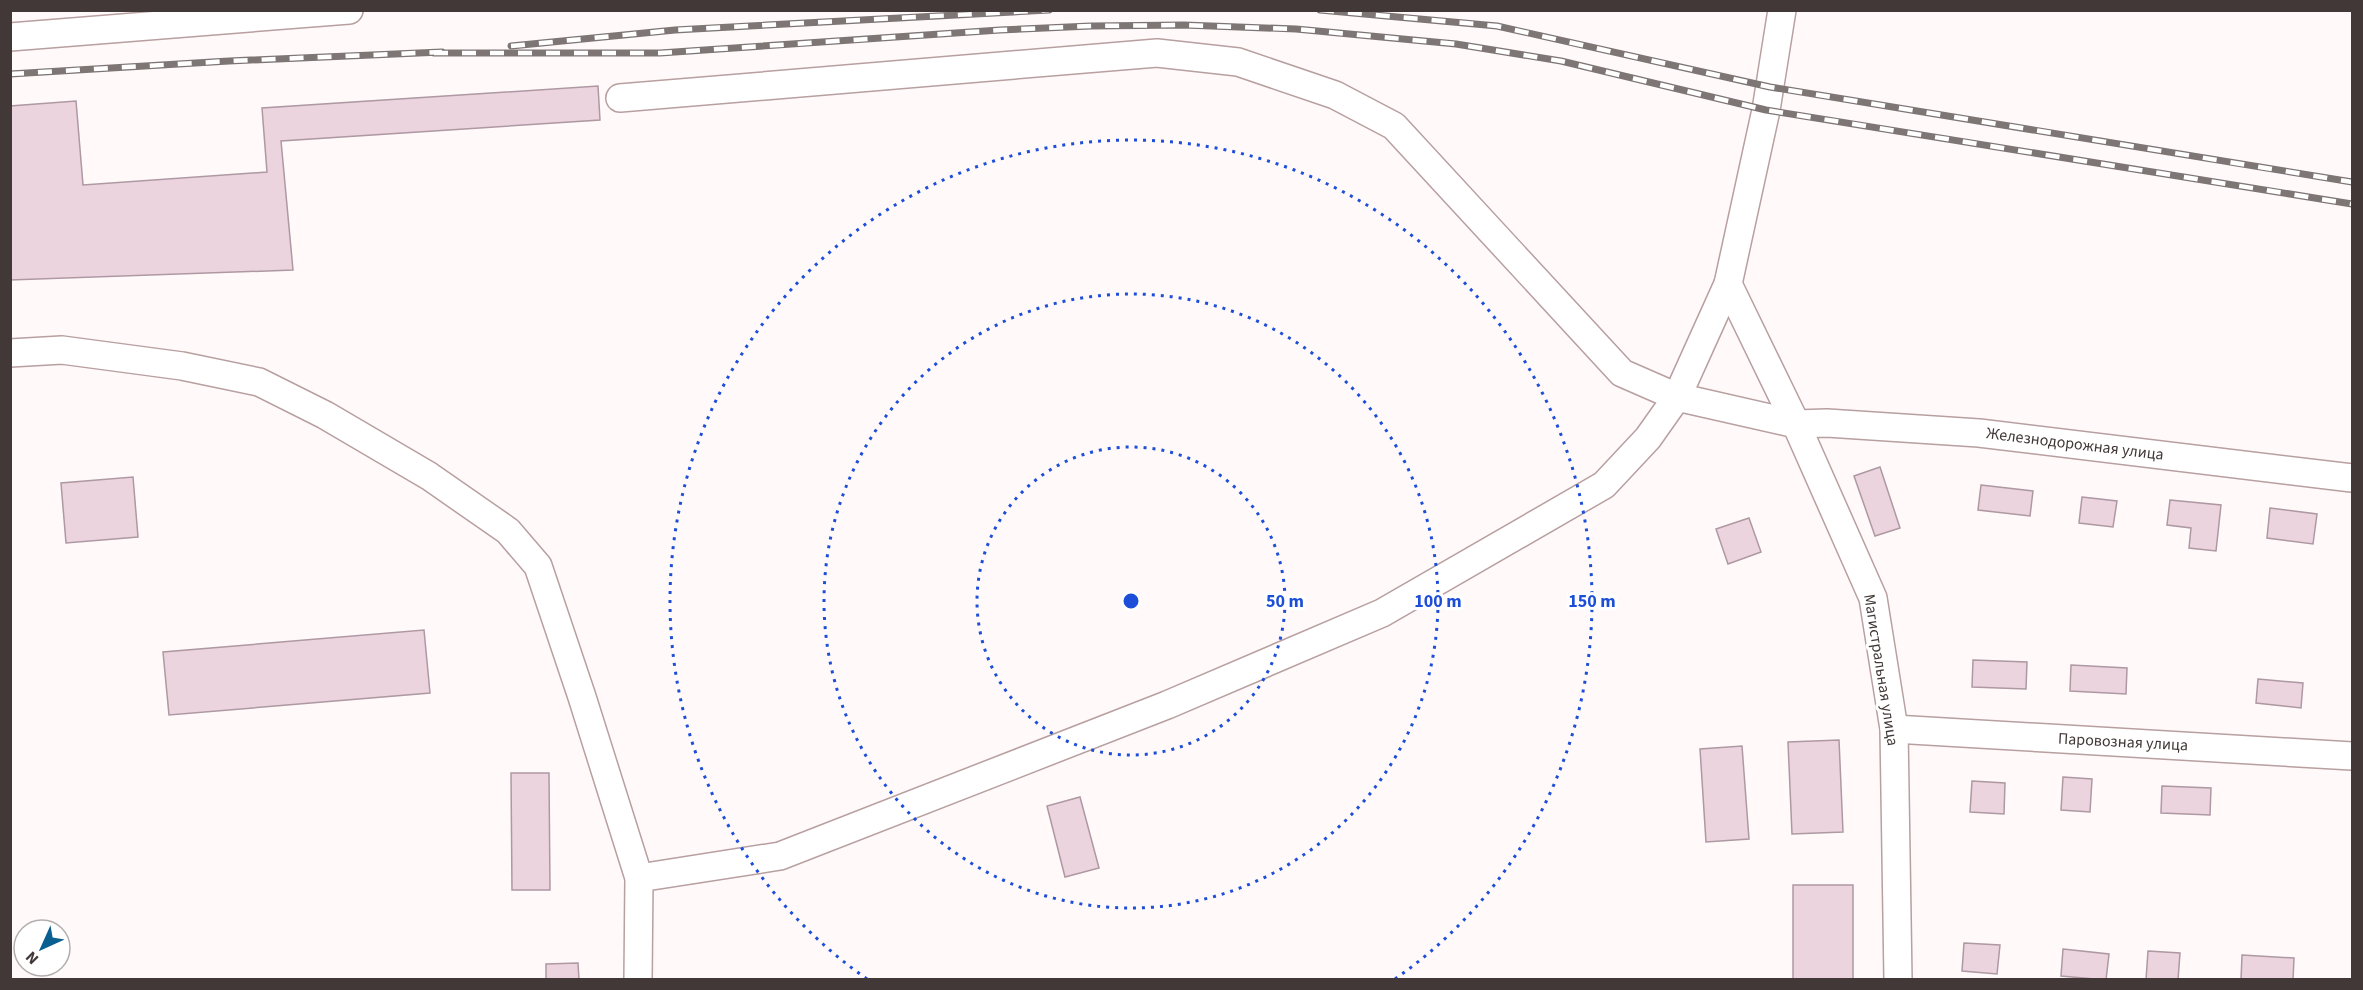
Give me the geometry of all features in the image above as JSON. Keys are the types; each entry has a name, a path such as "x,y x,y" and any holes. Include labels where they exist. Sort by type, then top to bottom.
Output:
{"street":[{"path":"10,37 349,10"},
{"path":"639,878 780,856 1167,705 1382,613 1604,485 1648,438 1677,398 1728,284 1766,110 1782,10"},
{"name":"Железнодорожная улица","path":"620,98 1157,53 1238,63 1335,95 1394,126 1622,374 1677,398 1796,424 1827,423 1978,433 2352,478"},
{"name":"Магистральная улица","path":"1728,284 1796,424 1873,598 1894,729 1898,980"},
{"path":"10,352 62,350 182,366 259,382 325,415 429,476 508,531 538,566 639,878 638,980"},
{"name":"Паровозная улица","path":"1894,729 2352,756"}],"building":[{"path":"598,86 600,120 281,141 293,270 10,280 10,106 76,101 83,185 267,172 262,108"},
{"path":"1880,467 1900,528 1875,536 1854,476"},
{"path":"133,477 138,537 66,543 61,483"},
{"path":"1981,485 2033,491 2030,516 1978,510"},
{"path":"2082,497 2117,501 2113,527 2079,523"},
{"path":"2170,500 2221,505 2216,551 2189,548 2191,528 2167,525"},
{"path":"2270,508 2317,514 2313,544 2267,538"},
{"path":"1749,518 1761,552 1728,564 1716,529"},
{"path":"424,630 430,693 169,715 163,652"},
{"path":"1973,660 2027,662 2026,689 1972,687"},
{"path":"2071,665 2127,668 2126,694 2070,691"},
{"path":"2258,679 2303,683 2301,708 2256,703"},
{"path":"1839,740 1843,832 1792,834 1788,742"},
{"path":"1742,746 1749,839 1706,842 1700,749"},
{"path":"511,773 549,773 550,890 512,890"},
{"path":"2063,777 2092,779 2090,812 2061,810"},
{"path":"1972,781 2005,783 2004,814 1970,812"},
{"path":"2162,786 2211,788 2210,815 2161,813"},
{"path":"1080,797 1099,868 1065,877 1047,806"},
{"path":"1793,885 1853,885 1853,980 1793,980"},
{"path":"1964,943 2000,945 1997,974 1962,971"},
{"path":"2063,949 2109,954 2106,980 2061,976"},
{"path":"2148,951 2180,953 2178,980 2146,980"},
{"path":"2242,955 2294,958 2293,980 2241,980"},
{"path":"578,963 579,980 546,980 546,964"}],"railway":[{"path":"511,46 675,30 1049,10"},
{"path":"1320,10 1497,26 1770,87 2352,182"},
{"path":"434,53 660,53 1091,26 1184,25 1296,29 1456,44 1561,61 1766,110 2352,204"},
{"path":"10,74 229,61 442,52"}]}
